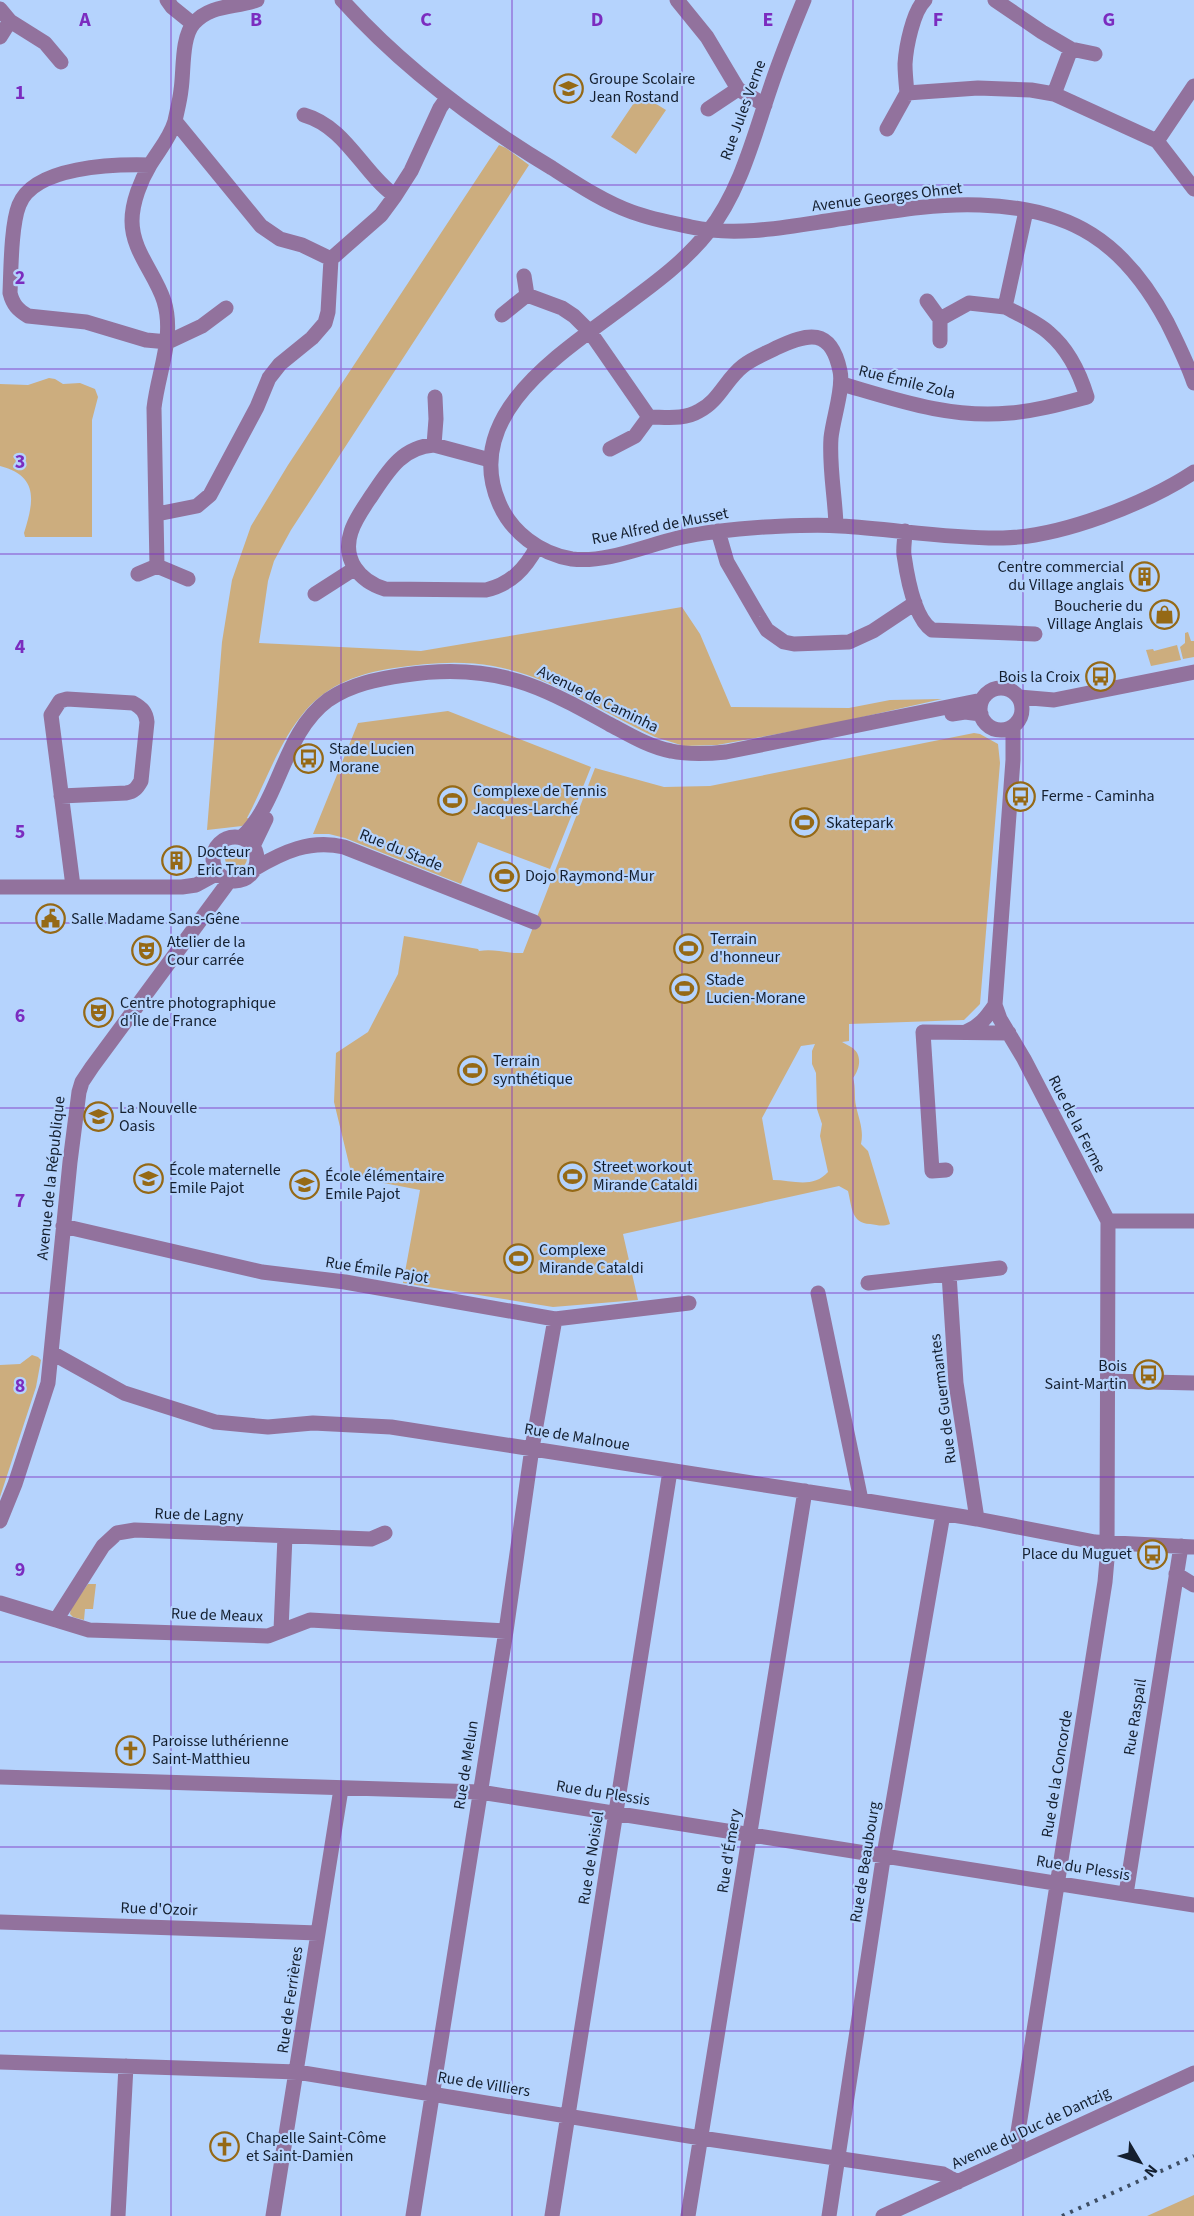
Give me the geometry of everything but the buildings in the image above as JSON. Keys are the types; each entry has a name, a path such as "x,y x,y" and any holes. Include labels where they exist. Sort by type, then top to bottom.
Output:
{"street":[{"path":"167,0 193,24"},
{"path":"157,566 154,408 156,387 168,342 168,321 163,299 136,244 133,231 133,209 150,165 165,143 175,121 189,30 193,24 213,10 257,0"},
{"name":"Avenue Georges Ohnet","path":"342,0 385,45 447,98 518,148 598,195 632,212 710,230 751,230 959,205 1004,206 1061,220 1086,230 1125,260 1157,304 1194,382"},
{"path":"677,0 707,37 738,89 765,105"},
{"name":"Rue Jules Verne","path":"710,230 727,200 751,146 804,0"},
{"path":"887,129 907,93 905,65 909,39 920,4 925,0"},
{"path":"995,0 1071,49 1095,54"},
{"path":"0,37 5,15 45,43 61,62"},
{"path":"1054,94 1071,49"},
{"path":"1157,141 1194,87"},
{"path":"907,93 978,88 1031,90 1054,94 1157,141 1194,189"},
{"path":"708,110 738,89"},
{"path":"157,514 197,506 210,495 269,378 280,364 312,338 325,323 332,259 381,215 395,196 411,171 440,108 447,98"},
{"path":"304,116 320,120 336,134 377,181 395,196"},
{"path":"175,121 261,226 280,239 302,245 332,259"},
{"path":"150,165 127,164 87,169 32,186 24,195 17,212 10,293 16,307 28,316 94,324 146,340 168,342 202,326 226,308"},
{"path":"727,200 733,219 751,230"},
{"path":"1005,307 1026,211"},
{"path":"674,223 685,233 687,239 683,258"},
{"name":"Rue Alfred de Musset","path":"710,230 665,274 543,369 515,400 497,430 490,460 493,483 502,510 519,533 537,547 570,559 593,559 718,531 799,525 836,525 969,537 1006,538 1048,533 1083,523 1178,483 1194,472"},
{"path":"524,276 527,295"},
{"path":"527,295 562,308 574,316 590,332 649,417"},
{"path":"502,315 527,295"},
{"path":"927,301 940,319 940,341"},
{"name":"Rue Émile Zola","path":"842,384 906,403 971,414 1025,411 1087,397 1082,382 1058,342 1041,327 1005,307 969,303 940,319"},
{"path":"649,417 683,417 696,413 712,402 743,366 796,339 807,336 824,340 831,347 839,364 842,384 836,403 830,455 836,525"},
{"path":"434,445 435,397"},
{"path":"610,449 634,436 649,417"},
{"path":"490,460 434,445 413,449 396,462 361,512 350,534 349,543 354,569 370,582 385,589 486,590 498,587 514,577 537,547"},
{"path":"718,531 727,562 759,617 767,630 784,642 794,644 849,642 873,631 915,603"},
{"path":"906,531 903,553 915,603 925,625 932,630 1035,634"},
{"path":"138,574 157,566 188,579"},
{"path":"315,594 354,569"},
{"name":"Avenue de Caminha","path":"247,842 295,741 318,709 327,701 354,686 389,678 443,671 480,672 498,676 524,683 559,698 651,745 689,754 726,752 981,707"},
{"path":"1019,697 1054,700 1194,672"},
{"path":"966,1032 977,1027 995,1005 1013,760 1017,721 1023,709 1019,697 1003,687 990,691 981,707 989,726 1002,730 1017,721 1054,700"},
{"path":"61,796 126,793 132,792 137,787 141,781 147,722 146,714 141,708 133,703 67,699 60,701 51,715 61,796 73,886"},
{"path":"0,887 183,887 224,876 244,879 254,869 257,856 247,842 225,840 216,849 213,861 224,876"},
{"name":"Rue du Stade","path":"254,869 298,848 310,844 330,843 534,922"},
{"name":"Avenue de la République","path":"0,1521 15,1485 48,1383 78,1092 82,1082 224,876"},
{"name":"Rue de la Ferme","path":"995,1005 1000,1019 1108,1221 1107,1543"},
{"path":"946,1170 932,1171 923,1032 1009,1033"},
{"path":"1108,1221 1194,1221"},
{"name":"Rue Émile Pajot","path":"63,1226 262,1272 345,1282 555,1319 689,1303"},
{"path":"868,1282 1000,1268"},
{"name":"Rue de Guermantes","path":"949,1274 956,1383 977,1519"},
{"path":"818,1293 861,1500"},
{"name":"Rue de Melun","path":"413,2216 506,1631 532,1448 555,1319"},
{"name":"Rue de Malnoue","path":"52,1353 124,1393 215,1422 268,1427 313,1423 391,1427 861,1500 1107,1543 1188,1547"},
{"path":"1107,1381 1194,1383"},
{"name":"Rue de Noisiel","path":"552,2216 670,1471"},
{"name":"Rue d'Émery","path":"688,2216 805,1491"},
{"name":"Rue de Beaubourg","path":"829,2216 884,1856 943,1514"},
{"name":"Rue de Lagny","path":"56,1620 104,1546 117,1533 135,1530 371,1539 385,1533"},
{"path":"281,1630 285,1536"},
{"name":"Rue de la Concorde","path":"1021,2152 1017,2139 1105,1582 1107,1543"},
{"name":"Rue Raspail","path":"1126,1894 1176,1574 1188,1547"},
{"path":"1176,1574 1194,1585"},
{"name":"Rue de Meaux","path":"0,1603 89,1630 268,1636 310,1620 506,1631"},
{"name":"Rue du Plessis","path":"0,1777 480,1792 1194,1905"},
{"name":"Rue de Ferrières","path":"273,2216 341,1789"},
{"name":"Rue d'Ozoir","path":"0,1922 318,1933"},
{"name":"Rue de Villiers","path":"0,2062 297,2072 700,2138 942,2174 958,2182"},
{"path":"118,2216 126,2066"},
{"name":"Avenue du Duc de Dantzig","path":"883,2216 1194,2073"}],"shaded area":[{"path":"640,94 666,110 636,154 611,137"},
{"path":"499,145 529,165 291,530 274,561 268,581 259,643 421,651 682,607 700,634 731,707 849,708 890,700 942,699 827,725 717,745 684,746 655,737 576,696 515,671 481,664 456,663 381,670 346,681 315,701 296,722 280,748 247,818 250,819 242,826 207,830 222,642 232,580 251,526 288,465"},
{"path":"49,378 63,384 80,383 95,389 98,397 92,420 92,537 25,537 30,510 30,491 22,476 0,466 0,384 28,385"},
{"path":"1188,632 1191,641 1194,641 1194,657 1183,659 1180,647 1185,643 1185,633"},
{"path":"1177,645 1181,660 1151,666 1146,650 1153,649 1154,651"},
{"name":"Complexe de Tennis Jacques-Larché","path":"448,711 591,767 550,869 478,842 461,884 345,838 329,834 313,834 358,723"},
{"name":"Stade Lucien-Morane","path":"974,733 998,744 1000,763 980,1004 964,1020 849,1024 849,1041 842,1042 855,1050 859,1058 859,1066 853,1078 855,1103 862,1130 861,1144 868,1151 890,1224 880,1226 859,1221 853,1213 848,1191 839,1186 623,1234 638,1300 553,1307 403,1283 420,1190 368,1180 350,1168 334,1102 336,1053 368,1032 398,974 404,936 479,951 523,953 595,768 664,787 710,786","holes":["815,1044 812,1051 812,1064 816,1073 817,1109 822,1124 820,1136 828,1172 809,1182 773,1180 762,1118 801,1046"]},
{"path":"236,847 246,854 247,858 240,868 236,869 226,862 225,858 232,848"},
{"path":"32,1355 41,1360 36,1387 0,1497 0,1365 20,1364"},
{"path":"88,1584 96,1584 93,1609 85,1609 84,1620 73,1617 70,1614 71,1608"},
{"path":"1194,2195 1194,2216 1147,2216"}],"railway":[{"path":"1062,2216 1194,2156"}],"place":[{"name":"Groupe Scolaire Jean Rostand","path":"568,88"},
{"name":"Centre commercial du Village anglais","path":"1145,576"},
{"name":"Boucherie du Village Anglais","path":"1164,615"},
{"name":"Bois la Croix","path":"1101,677"},
{"name":"Stade Lucien Morane","path":"308,758"},
{"name":"Ferme - Caminha","path":"1020,796"},
{"name":"Complexe de Tennis Jacques-Larché","path":"452,800"},
{"name":"Skatepark","path":"805,823"},
{"name":"Docteur Eric Tran","path":"176,861"},
{"name":"Dojo Raymond-Mur","path":"504,876"},
{"name":"Salle Madame Sans-Gêne","path":"50,919"},
{"name":"Terrain d'honneur","path":"689,948"},
{"name":"Atelier de la Cour carrée","path":"146,951"},
{"name":"Stade Lucien-Morane","path":"685,989"},
{"name":"Centre photographique d'Île de France","path":"99,1012"},
{"name":"Terrain synthétique","path":"472,1070"},
{"name":"La Nouvelle Oasis","path":"98,1117"},
{"name":"Street workout Mirande Cataldi","path":"572,1176"},
{"name":"École maternelle Emile Pajot","path":"148,1179"},
{"name":"École élémentaire Emile Pajot","path":"304,1185"},
{"name":"Complexe Mirande Cataldi","path":"518,1259"},
{"name":"Bois Saint-Martin","path":"1148,1375"},
{"name":"Place du Muguet","path":"1153,1554"},
{"name":"Paroisse luthérienne Saint-Matthieu","path":"131,1750"},
{"name":"Chapelle Saint-Côme et Saint-Damien","path":"225,2147"}]}
